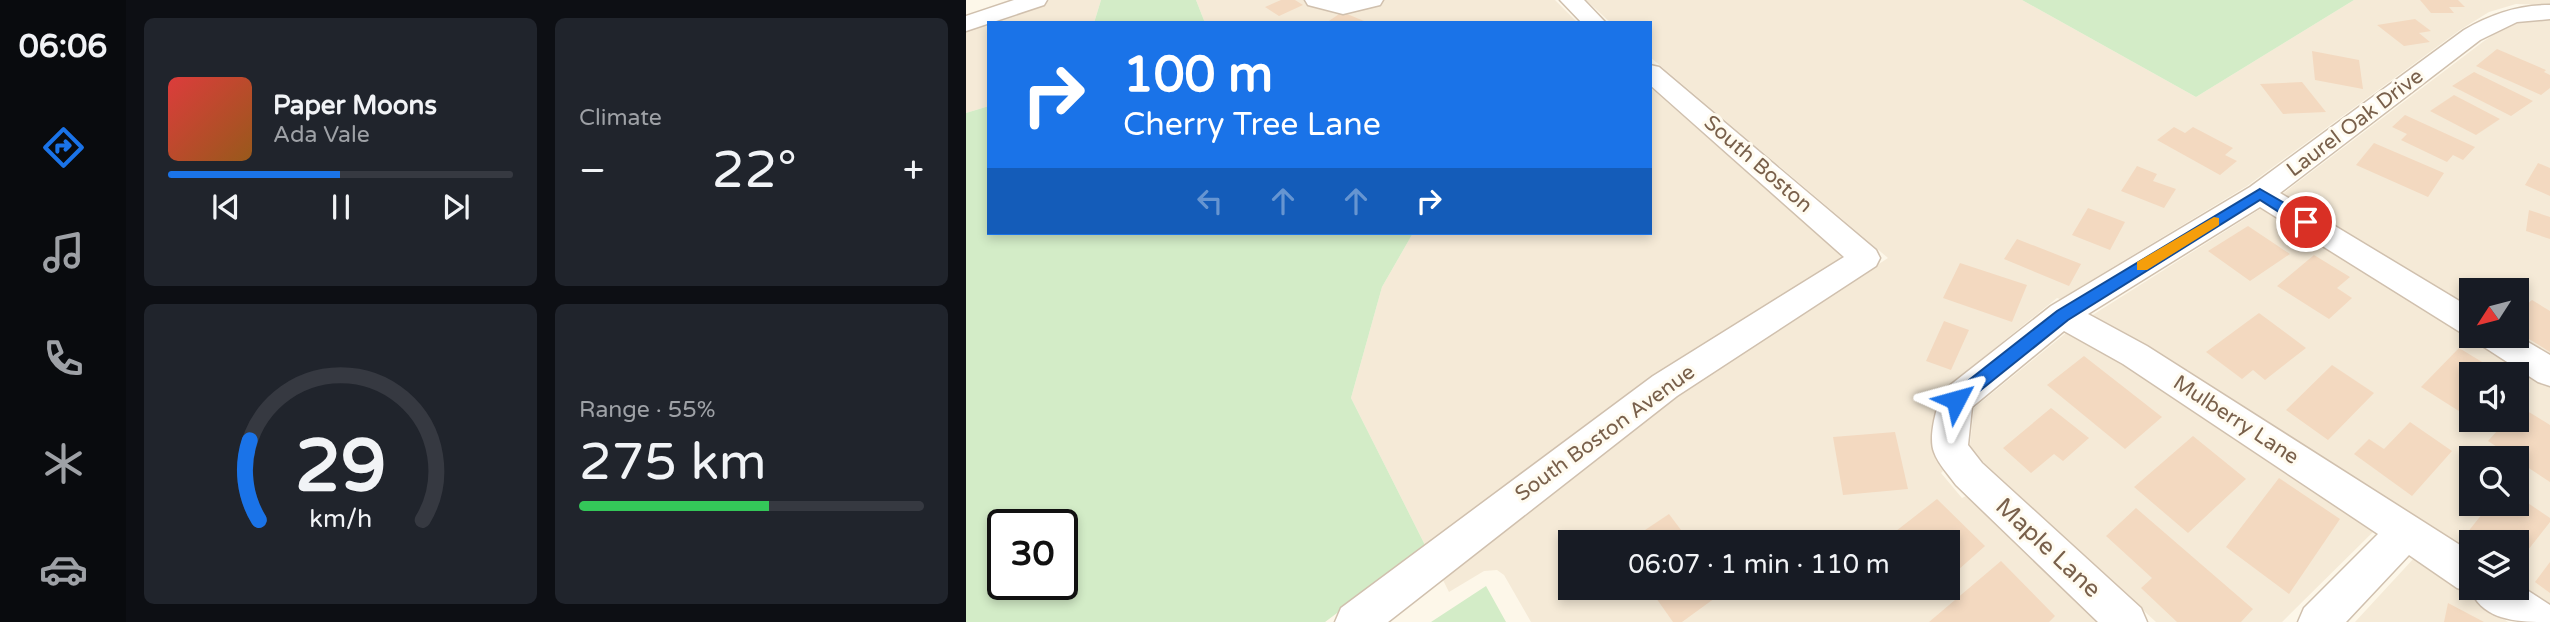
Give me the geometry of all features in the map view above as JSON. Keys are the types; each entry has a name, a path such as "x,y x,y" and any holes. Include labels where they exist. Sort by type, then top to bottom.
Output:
{"street":[{"path":"966,24 1036,0"},
{"path":"1316,0 1343,7 1372,0"},
{"path":"1571,0 1593,21"},
{"name":"Laurel Oak Drive","path":"1969,474 1951,448 1956,400 2062,316 2260,194 2472,35 2501,17 2525,10 2550,12"},
{"name":"South Boston","path":"1652,74 1865,258"},
{"path":"2260,194 2459,316"},
{"name":"South Boston Avenue","path":"1355,622 1665,386 1865,258"},
{"name":"Mulberry Lane","path":"2062,316 2136,355 2459,567"},
{"path":"2511,348 2550,372"},
{"name":"Maple Lane","path":"1969,474 2127,622"},
{"path":"2318,622 2406,531"},
{"path":"2508,600 2540,622"}],"shaded area":[{"path":"1050,0 1101,0 1095,21 989,21"},
{"path":"1196,0 1555,0 1576,21 1204,21"},
{"path":"1586,0 2022,0 2196,97 2354,0 2550,0 2550,5 2516,4 2489,12 2460,30 2247,186 2060,299 2057,298 1943,390 1937,399 1931,446 1943,471 1941,473 1962,498 1966,496 2096,622 1531,622 1504,575 1497,570 1484,571 1449,592 1442,578 1676,397 1888,258 1652,59 1652,21 1609,21"},
{"path":"2533,17 2550,18 2550,357 2529,344 2529,278 2459,278 2459,302 2281,195 2511,23"},
{"path":"987,22 987,107 966,113 966,29"},
{"path":"1652,89 1843,257 1653,377 1426,547 1351,398 1382,287 1412,235 1652,235"},
{"path":"2262,208 2459,330 2459,348 2489,348 2511,362 2459,362 2459,432 2529,432 2529,373 2550,386 2550,608 2529,593 2529,530 2459,530 2459,546 2146,345 2091,316"},
{"path":"2066,333 2125,366 2375,530 2282,622 2156,622 1985,464 1970,445 1974,408"},
{"path":"2415,557 2459,588 2459,600 2477,600 2508,622 2355,622"}],"green space":[{"path":"1101,0 1196,0 1204,21 1095,21"},
{"path":"2022,0 2354,0 2196,97"},
{"path":"987,107 987,235 1412,235 1382,287 1351,398 1426,547 1325,622 966,622 966,113"},
{"path":"1486,586 1506,622 1431,622"}],"building":[{"path":"1281,0 1295,0 1303,5 1279,16 1265,7"},
{"path":"2420,0 2458,0 2465,7 2449,7 2454,13 2431,13"},
{"path":"1342,12 1364,21 1329,21"},
{"path":"2415,19 2431,31 2419,33 2430,42 2404,46 2377,25"},
{"path":"2497,49 2546,70 2544,72 2550,75 2550,88 2541,95 2476,66"},
{"path":"2312,51 2359,60 2363,89 2315,80"},
{"path":"2474,72 2533,101 2511,116 2452,86"},
{"path":"2302,82 2326,112 2283,114 2260,84"},
{"path":"2454,95 2500,119 2476,135 2430,111"},
{"path":"2405,115 2475,147 2463,160 2453,155 2447,162 2401,140 2407,134 2392,127"},
{"path":"2174,127 2185,133 2193,127 2233,148 2225,155 2237,161 2220,175 2157,140"},
{"path":"2374,143 2444,173 2428,197 2356,165"},
{"path":"2538,163 2550,168 2550,196 2525,185"},
{"path":"2137,166 2157,174 2153,181 2176,189 2164,208 2121,191"},
{"path":"2088,208 2125,222 2110,250 2072,235"},
{"path":"2529,210 2550,217 2550,239 2526,231"},
{"path":"2248,226 2290,254 2250,281 2208,251"},
{"path":"2017,239 2081,264 2069,286 2004,259"},
{"path":"2314,255 2350,277 2337,288 2352,298 2329,319 2277,286"},
{"path":"1960,263 2027,285 2012,322 1943,298"},
{"path":"2532,300 2550,311 2550,352 2529,339 2529,302"},
{"path":"2259,313 2306,348 2265,380 2253,370 2242,379 2206,352"},
{"path":"1944,321 1969,330 1951,370 1926,361"},
{"path":"2459,348 2482,362 2459,362 2459,411 2421,387"},
{"path":"2084,356 2162,417 2125,449 2047,385"},
{"path":"2332,365 2374,393 2328,440 2286,410"},
{"path":"2051,408 2089,438 2063,461 2054,454 2031,473 2003,448"},
{"path":"2529,412 2550,425 2550,482 2529,468 2529,446 2496,446 2488,441 2496,432 2529,432"},
{"path":"2410,422 2452,451 2412,496 2354,454 2369,439 2384,449"},
{"path":"1895,432 1908,489 1843,495 1833,437"},
{"path":"2193,436 2246,479 2188,533 2134,487"},
{"path":"2279,478 2340,519 2289,594 2226,547"},
{"path":"1937,499 1985,546 1960,568 1960,530 1897,530"},
{"path":"2529,504 2550,518 2550,522 2529,549 2529,530 2469,530 2480,516 2529,516"},
{"path":"2136,508 2253,609 2241,622 2177,622 2141,588 2152,578 2106,536"},
{"path":"1669,514 1681,530 1645,530"},
{"path":"2001,561 2055,616 2049,622 1929,622 1955,600 1960,600 1960,596"},
{"path":"2550,562 2550,593 2535,582"},
{"path":"1657,600 1712,600 1682,622 1673,622"},
{"path":"2448,603 2484,622 2444,622"}],"slow traffic":[{"path":"2142,266 2214,222"}],"route":[{"path":"1956,400 2062,316 2260,194 2306,222"}]}
